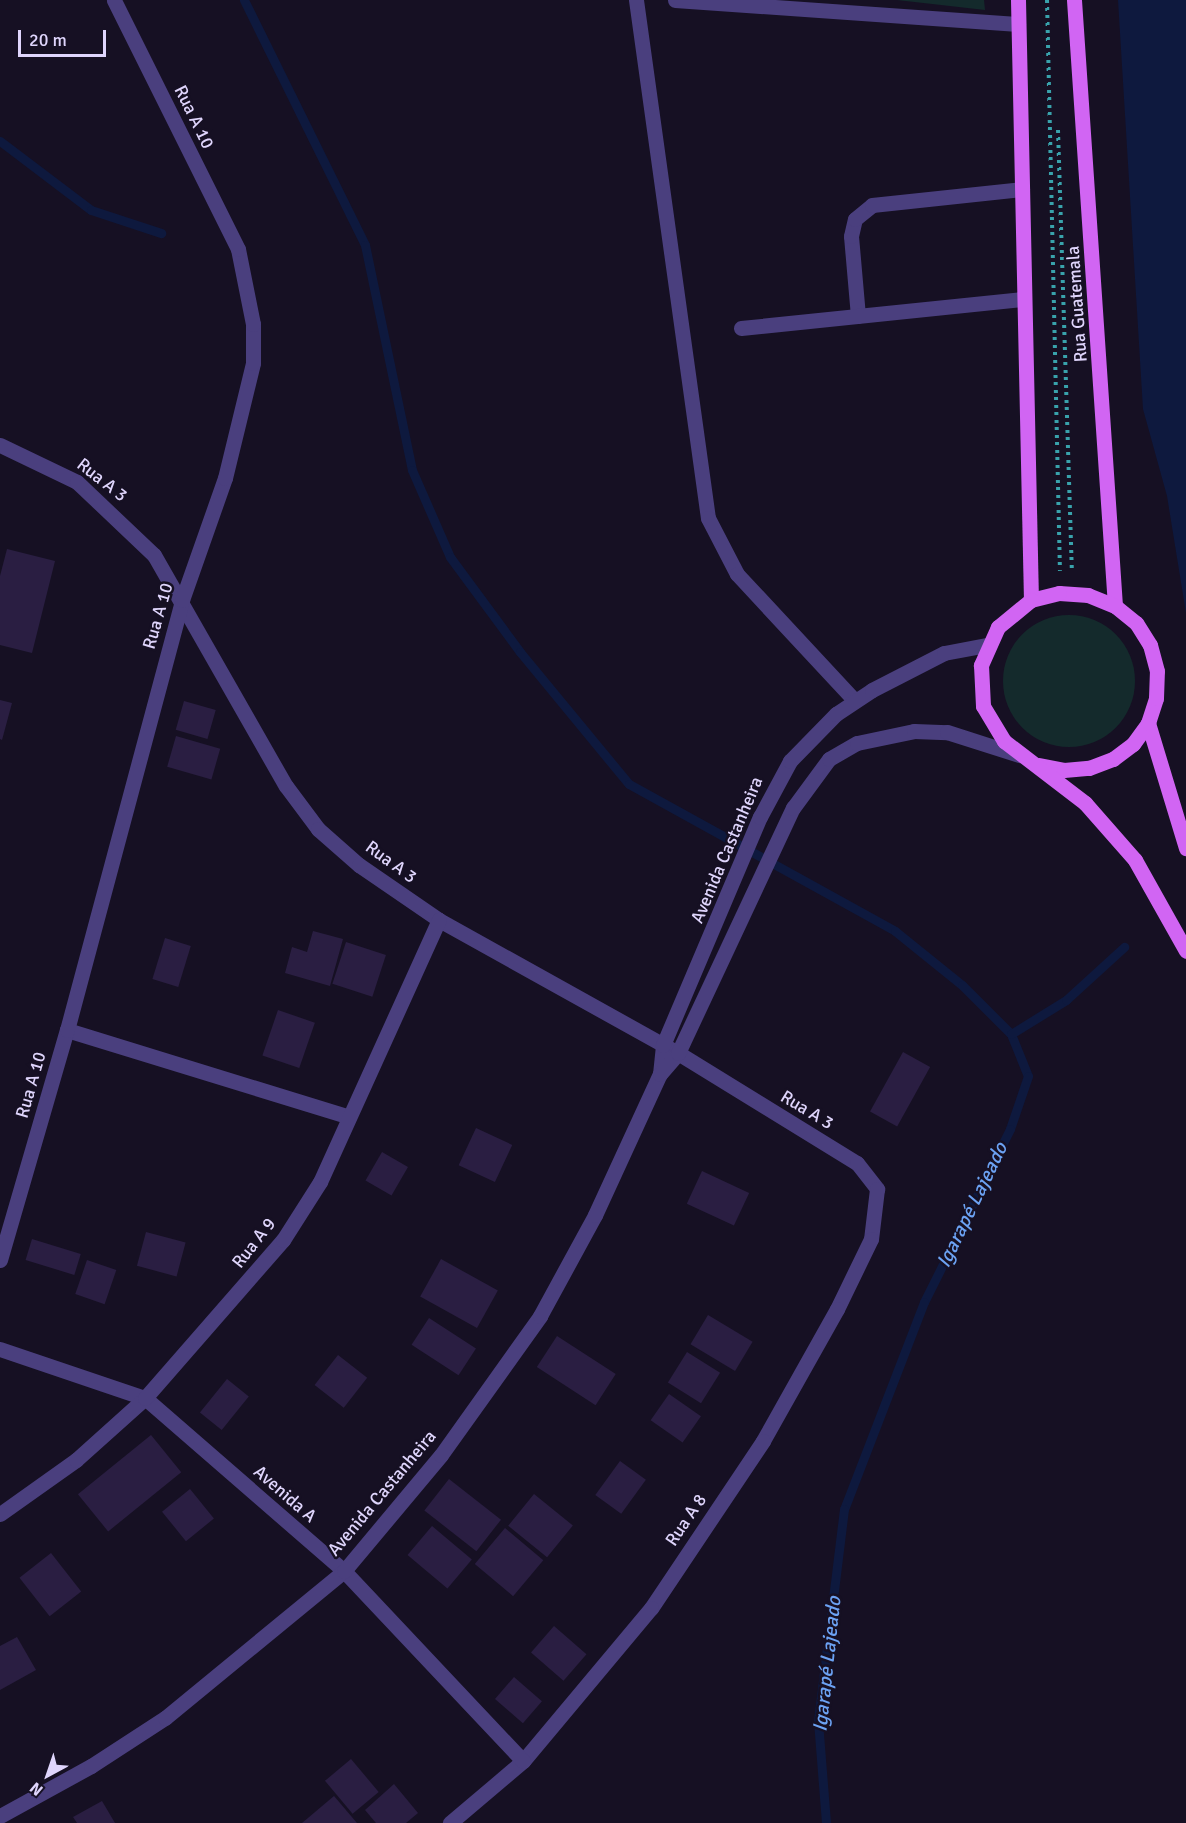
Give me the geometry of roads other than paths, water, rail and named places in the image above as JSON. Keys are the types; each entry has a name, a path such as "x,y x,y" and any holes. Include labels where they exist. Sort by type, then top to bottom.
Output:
{"main road":[{"path":"1018,0 1031,600"},
{"name":"Rua Guatemala","path":"1074,0 1115,606"},
{"path":"1039,765 1064,770 1089,768 1113,759 1133,744 1148,723 1156,698 1157,671 1150,645 1136,623 1115,606 1088,595 1069,593 1031,600 998,627 987,645 981,665 983,706 991,725 1019,755 1039,765 1085,803 1135,860 1186,951"},
{"path":"1148,723 1186,848"}],"street":[{"name":"Rua A 10","path":"0,1260 67,1030 182,600 225,478 253,363 253,324 238,249 114,0"},
{"path":"636,0 708,518 737,574 855,701"},
{"path":"675,0 1018,24"},
{"path":"858,316 851,236 855,219 872,205 1022,189"},
{"path":"741,328 1024,299"},
{"name":"Rua A 3","path":"0,447 77,482 112,512 154,555 182,600 250,726 318,829 359,865 439,920 678,1053 857,1163 878,1189"},
{"name":"Avenida Castanheira","path":"660,1074 663,1045 773,788 790,761 811,736 855,701 944,653 987,645"},
{"name":"Avenida Castanheira","path":"0,1816 91,1766 165,1718 344,1571 441,1455 540,1316 595,1215 660,1074 678,1053 808,784 829,759 857,743 914,732 947,732 1019,755"},
{"name":"Rua A 9","path":"0,1514 76,1460 145,1398 283,1240 320,1182 347,1116 439,920"},
{"path":"67,1030 347,1116"},
{"name":"Rua A 8","path":"450,1823 523,1761 651,1608 763,1441 837,1309 871,1239 878,1189"},
{"name":"Avenida A","path":"0,1349 145,1398 344,1571 523,1761"}],"water":[{"path":"1118,0 1186,0 1186,613 1167,496 1143,409"}],"waterway":[{"name":"Igarapé Lajeado","path":"244,0 365,245 412,470 450,557 520,652 629,784 895,931 962,985 1011,1034 1028,1076 1010,1129 924,1302 844,1509 818,1721 826,1823"},
{"path":"0,141 91,210 161,233"},
{"path":"1011,1034 1066,1000 1124,947"}]}
